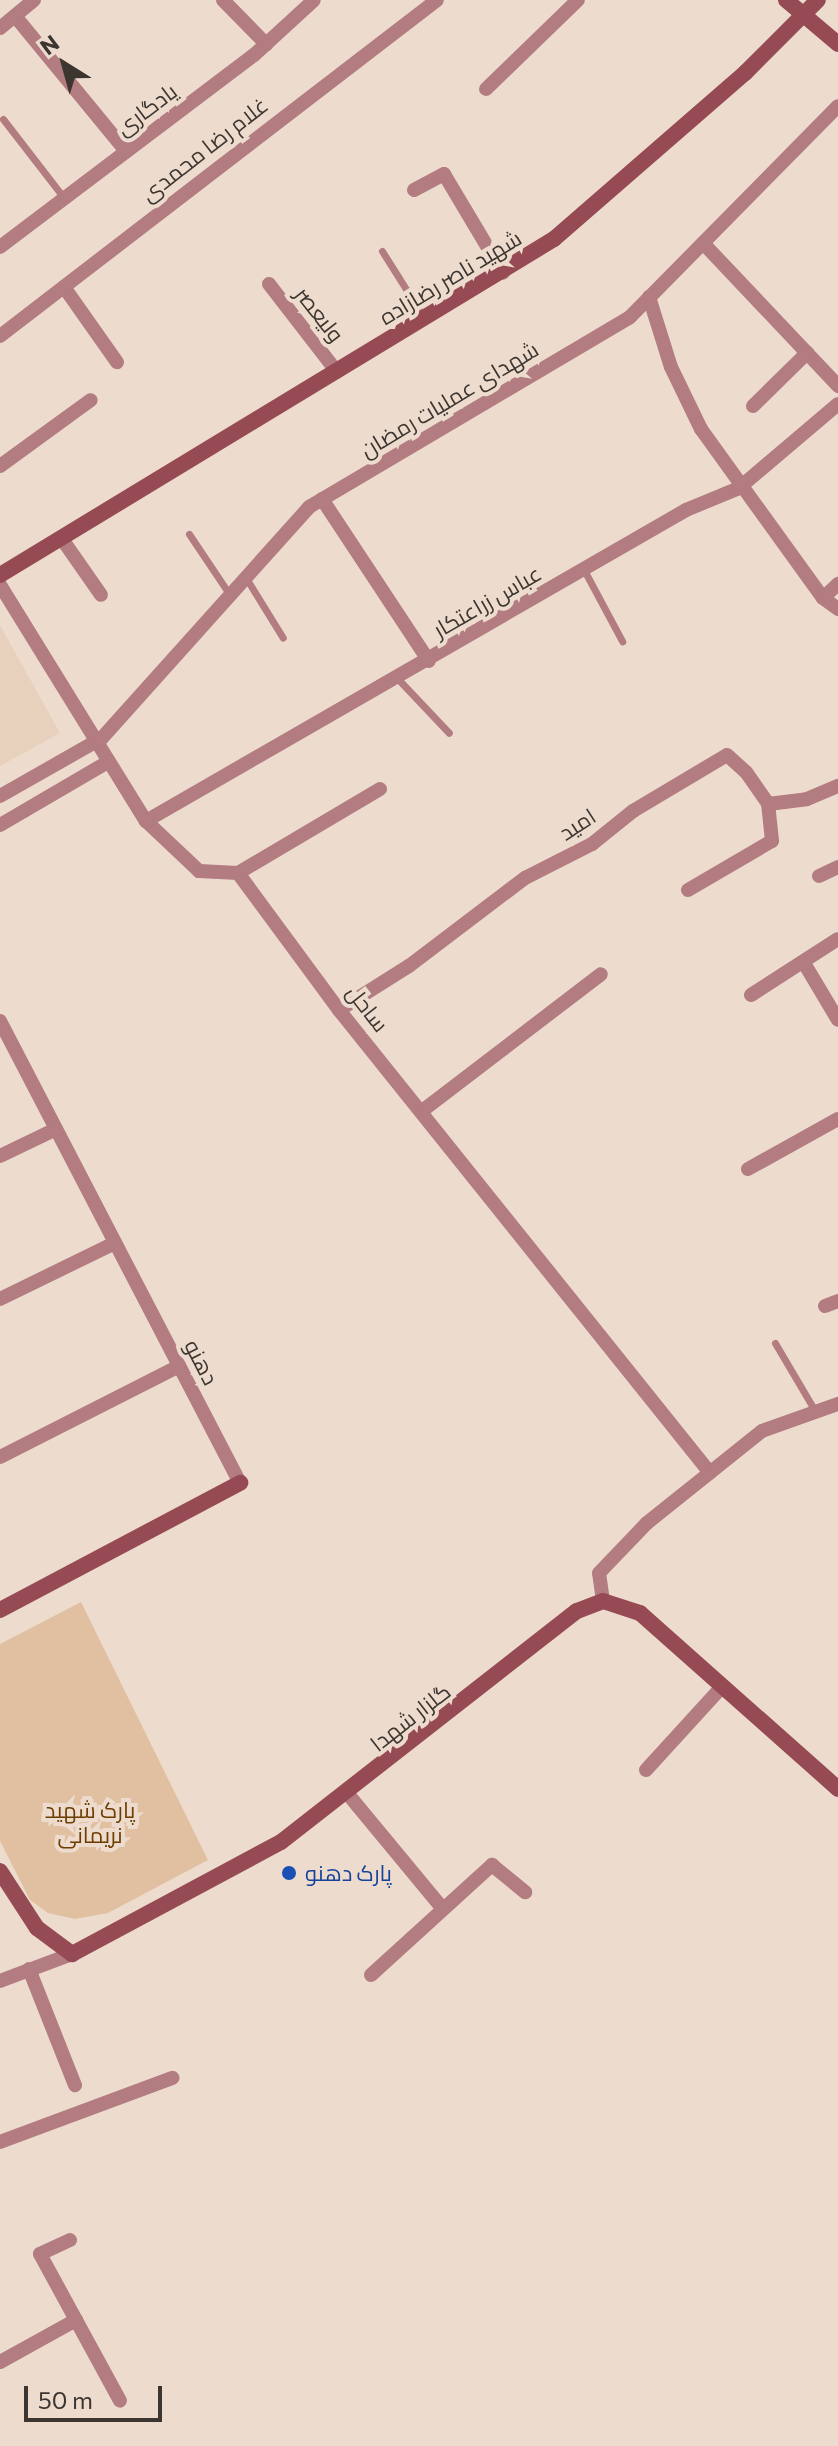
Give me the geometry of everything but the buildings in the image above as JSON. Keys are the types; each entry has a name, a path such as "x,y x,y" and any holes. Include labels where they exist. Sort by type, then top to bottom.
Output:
{"street":[{"path":"0,28 34,0"},
{"path":"223,0 266,44"},
{"name":"یادگاری","path":"3,237 64,198 126,151 266,44 314,0"},
{"name":"غلام رضا محمدی","path":"0,336 437,0"},
{"path":"486,89 578,0"},
{"path":"786,0 838,44"},
{"name":"شهید ناصر رضازاده","path":"0,575 503,273 554,239 818,0"},
{"path":"15,16 126,151"},
{"name":"شهدای عملیات رمضان","path":"0,796 95,742 309,507 630,317 838,106"},
{"path":"414,190 444,174 503,273"},
{"path":"703,243 838,386"},
{"name":"ولیعصر","path":"269,284 337,372"},
{"path":"64,287 117,362"},
{"path":"649,297 683,392 739,488 823,598 838,609"},
{"path":"753,406 807,353"},
{"path":"0,466 91,400"},
{"name":"عباس زراعتکار","path":"146,821 398,679 686,510 739,488 838,404"},
{"path":"322,499 429,661"},
{"path":"62,539 101,595"},
{"path":"823,598 838,584"},
{"path":"0,585 146,821 199,871 238,873 380,789"},
{"name":"امید","path":"339,1010 409,966 525,878 592,844 633,811 727,755 746,772 768,804"},
{"path":"0,825 108,762"},
{"path":"688,890 772,841 768,804 807,799 838,786"},
{"path":"819,876 838,867"},
{"name":"ساحل","path":"238,873 339,1010 710,1473"},
{"path":"751,995 838,939"},
{"path":"804,963 838,1020"},
{"path":"422,1111 601,974"},
{"name":"دهنو","path":"0,1021 240,1483 0,1610"},
{"path":"748,1169 838,1119"},
{"path":"0,1156 56,1129"},
{"path":"0,1299 115,1243"},
{"path":"0,1457 179,1366"},
{"path":"838,1404 762,1431 647,1523 599,1573 603,1601 640,1613 838,1789"},
{"name":"گلزار شهدا","path":"72,1954 281,1842 577,1611 603,1601"},
{"path":"646,1770 721,1688"},
{"path":"347,1793 442,1908"},
{"path":"371,1975 492,1865 525,1892"},
{"path":"0,1871 37,1928 72,1954"},
{"path":"0,1981 72,1954"},
{"path":"29,1969 75,2085"},
{"path":"0,2142 172,2078"},
{"path":"70,2240 40,2254 120,2401"},
{"path":"0,2362 76,2320"}],"lane":[{"path":"3,119 64,198"},
{"path":"382,251 424,318"},
{"path":"189,534 230,595"},
{"path":"584,570 622,641"},
{"path":"246,578 283,638"},
{"path":"398,679 449,733"},
{"path":"775,1343 815,1411"}],"shaded area":[{"path":"0,625 60,733 0,766"}],"green space":[{"name":"پارک شهید نریمانی","path":"81,1602 208,1860 108,1913 75,1919 48,1913 30,1900 0,1841 0,1644"}],"place":[{"name":"پارک دهنو","path":"289,1873"}]}
